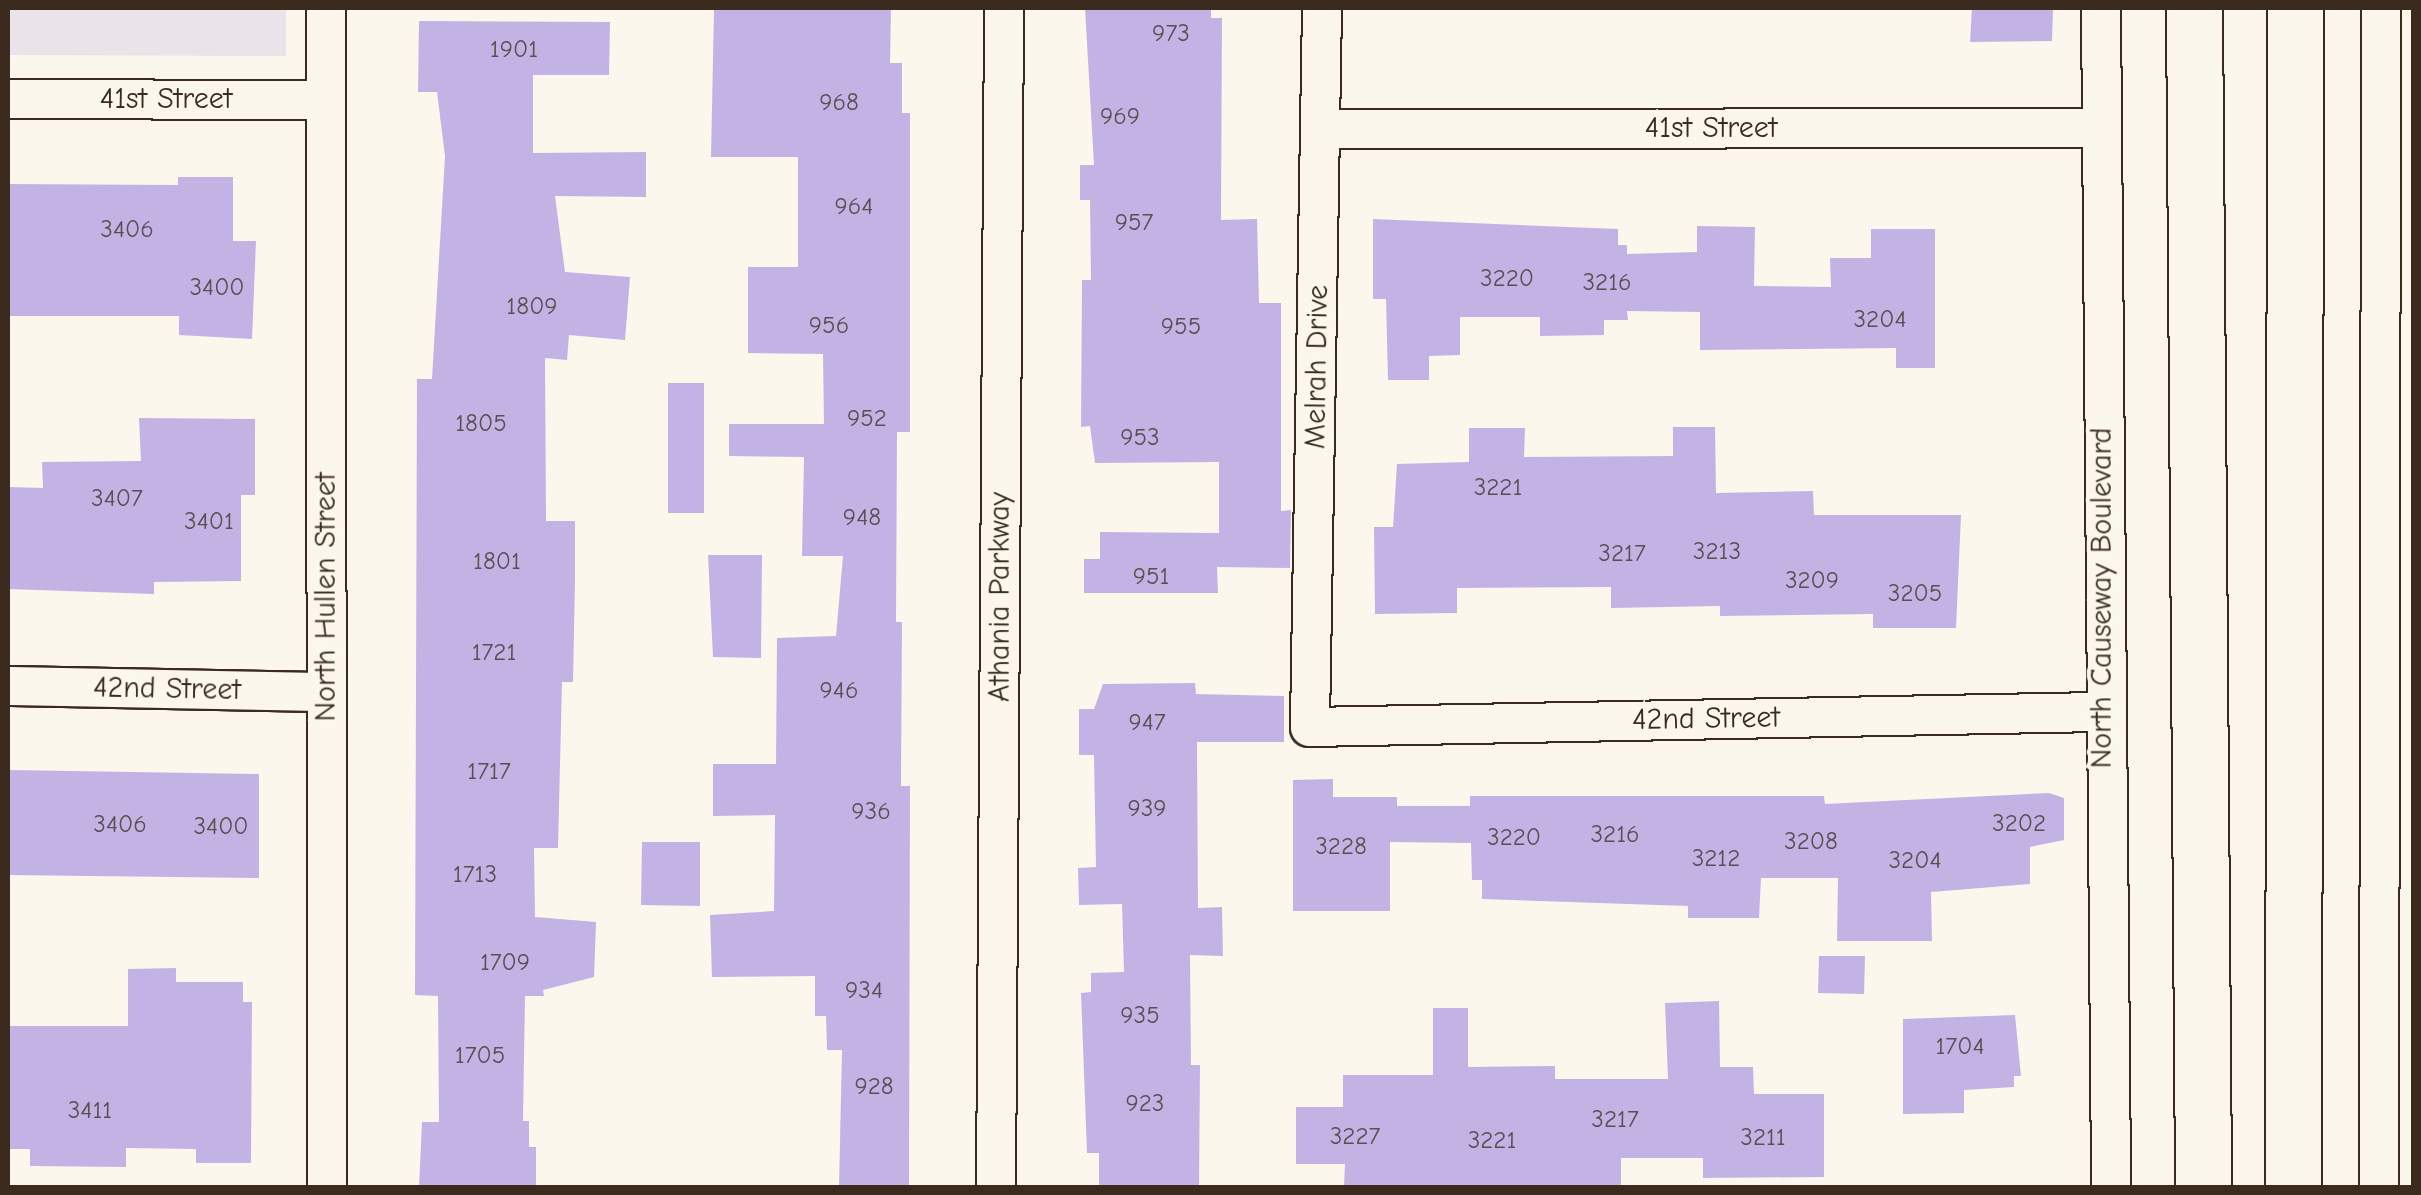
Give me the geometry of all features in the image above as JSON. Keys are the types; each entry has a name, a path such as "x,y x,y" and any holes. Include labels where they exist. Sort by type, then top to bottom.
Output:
{"highway":[{"path":"2194,8 2203,1188"},
{"path":"2292,1188 2295,8"}],"street":[{"name":"North Hullen Street","path":"326,8 327,1188"},
{"name":"Athania Parkway","path":"996,1188 1004,8"},
{"name":"Melrah Drive","path":"1310,727 1322,8"},
{"name":"North Causeway Boulevard","path":"2101,8 2102,712 2111,1188"},
{"path":"2379,1188 2398,705 2398,131 2381,8"},
{"name":"41st Street","path":"8,99 325,100"},
{"name":"41st Street","path":"1322,129 2100,128"},
{"name":"42nd Street","path":"8,686 326,692"},
{"name":"42nd Street","path":"1310,727 2102,712"}],"shaded area":[{"path":"8,8 286,8 286,56 8,55"}],"building":[{"path":"714,8 891,8 890,63 902,63 902,113 910,113 910,432 897,432 896,622 902,622 901,786 910,786 909,1188 839,1188 842,1050 827,1050 826,1016 815,1016 815,976 712,977 710,915 774,911 775,815 713,816 713,764 776,764 777,638 836,636 843,556 802,556 804,457 729,456 729,424 824,424 823,354 748,353 748,267 798,267 798,157 711,157"},
{"path":"1085,8 1211,8 1211,18 1222,18 1221,220 1257,219 1259,303 1281,303 1281,511 1291,510 1290,568 1217,567 1218,593 1084,593 1084,559 1100,559 1100,532 1219,533 1219,462 1095,463 1090,426 1081,427 1082,280 1091,280 1090,200 1080,200 1080,165 1094,165"},
{"path":"1972,8 2053,8 2052,41 1970,42"},
{"path":"419,21 610,22 609,75 533,75 533,153 646,152 646,197 555,196 565,272 630,277 625,340 569,335 567,360 545,358 546,521 575,521 575,580 573,682 562,682 558,848 534,848 535,917 596,922 594,977 543,990 544,996 525,996 523,1121 529,1121 529,1147 536,1147 536,1188 419,1188 422,1122 439,1122 438,996 415,995 417,379 432,379 445,156 437,92 418,92"},
{"path":"178,177 233,177 233,241 256,241 252,339 179,335 179,316 8,316 8,184 178,185"},
{"path":"1373,219 1618,229 1618,245 1627,245 1627,254 1697,252 1697,226 1755,227 1754,286 1831,287 1830,258 1871,258 1871,229 1935,229 1935,368 1896,368 1896,348 1700,350 1700,312 1627,311 1628,320 1604,320 1604,335 1540,336 1540,317 1460,317 1460,355 1429,356 1429,380 1388,380 1386,299 1373,299"},
{"path":"668,383 704,383 704,513 668,513"},
{"path":"139,418 255,419 255,495 241,495 241,581 154,582 154,594 8,589 8,487 43,488 42,462 141,461"},
{"path":"1673,427 1715,427 1716,493 1813,491 1814,515 1961,515 1956,628 1873,628 1873,614 1720,616 1720,606 1611,608 1611,587 1457,588 1457,613 1375,614 1374,527 1393,527 1397,464 1469,462 1469,428 1525,428 1524,457 1673,456"},
{"path":"708,555 762,555 761,658 713,657"},
{"path":"1195,683 1196,694 1284,696 1284,742 1197,742 1198,908 1222,907 1223,956 1190,955 1191,1065 1200,1065 1199,1188 1099,1188 1099,1153 1087,1153 1081,993 1091,992 1091,973 1124,972 1122,904 1079,905 1078,868 1096,867 1094,755 1079,755 1079,709 1094,709 1103,684"},
{"path":"8,770 259,774 259,878 8,875"},
{"path":"1333,779 1333,797 1397,797 1397,806 1470,806 1470,796 1824,796 1825,804 2049,793 2064,798 2064,840 2030,847 2030,884 1931,892 1932,941 1837,941 1838,878 1761,878 1759,918 1688,918 1688,906 1482,899 1482,880 1472,880 1471,843 1390,842 1390,911 1293,911 1293,780"},
{"path":"642,842 700,842 700,906 641,905"},
{"path":"1819,956 1865,956 1864,994 1818,993"},
{"path":"176,968 176,982 243,982 243,1002 252,1002 251,1163 196,1163 196,1149 126,1148 126,1167 30,1166 30,1149 8,1149 8,1026 128,1026 128,969"},
{"path":"1719,1001 1720,1067 1753,1067 1754,1094 1824,1094 1824,1177 1703,1178 1703,1158 1621,1158 1621,1188 1344,1185 1345,1164 1296,1164 1296,1107 1343,1107 1343,1075 1433,1075 1433,1008 1468,1008 1468,1067 1555,1066 1555,1079 1668,1079 1665,1003"},
{"path":"2015,1015 2021,1076 2014,1076 2014,1087 1964,1090 1964,1113 1903,1114 1903,1019"}]}
